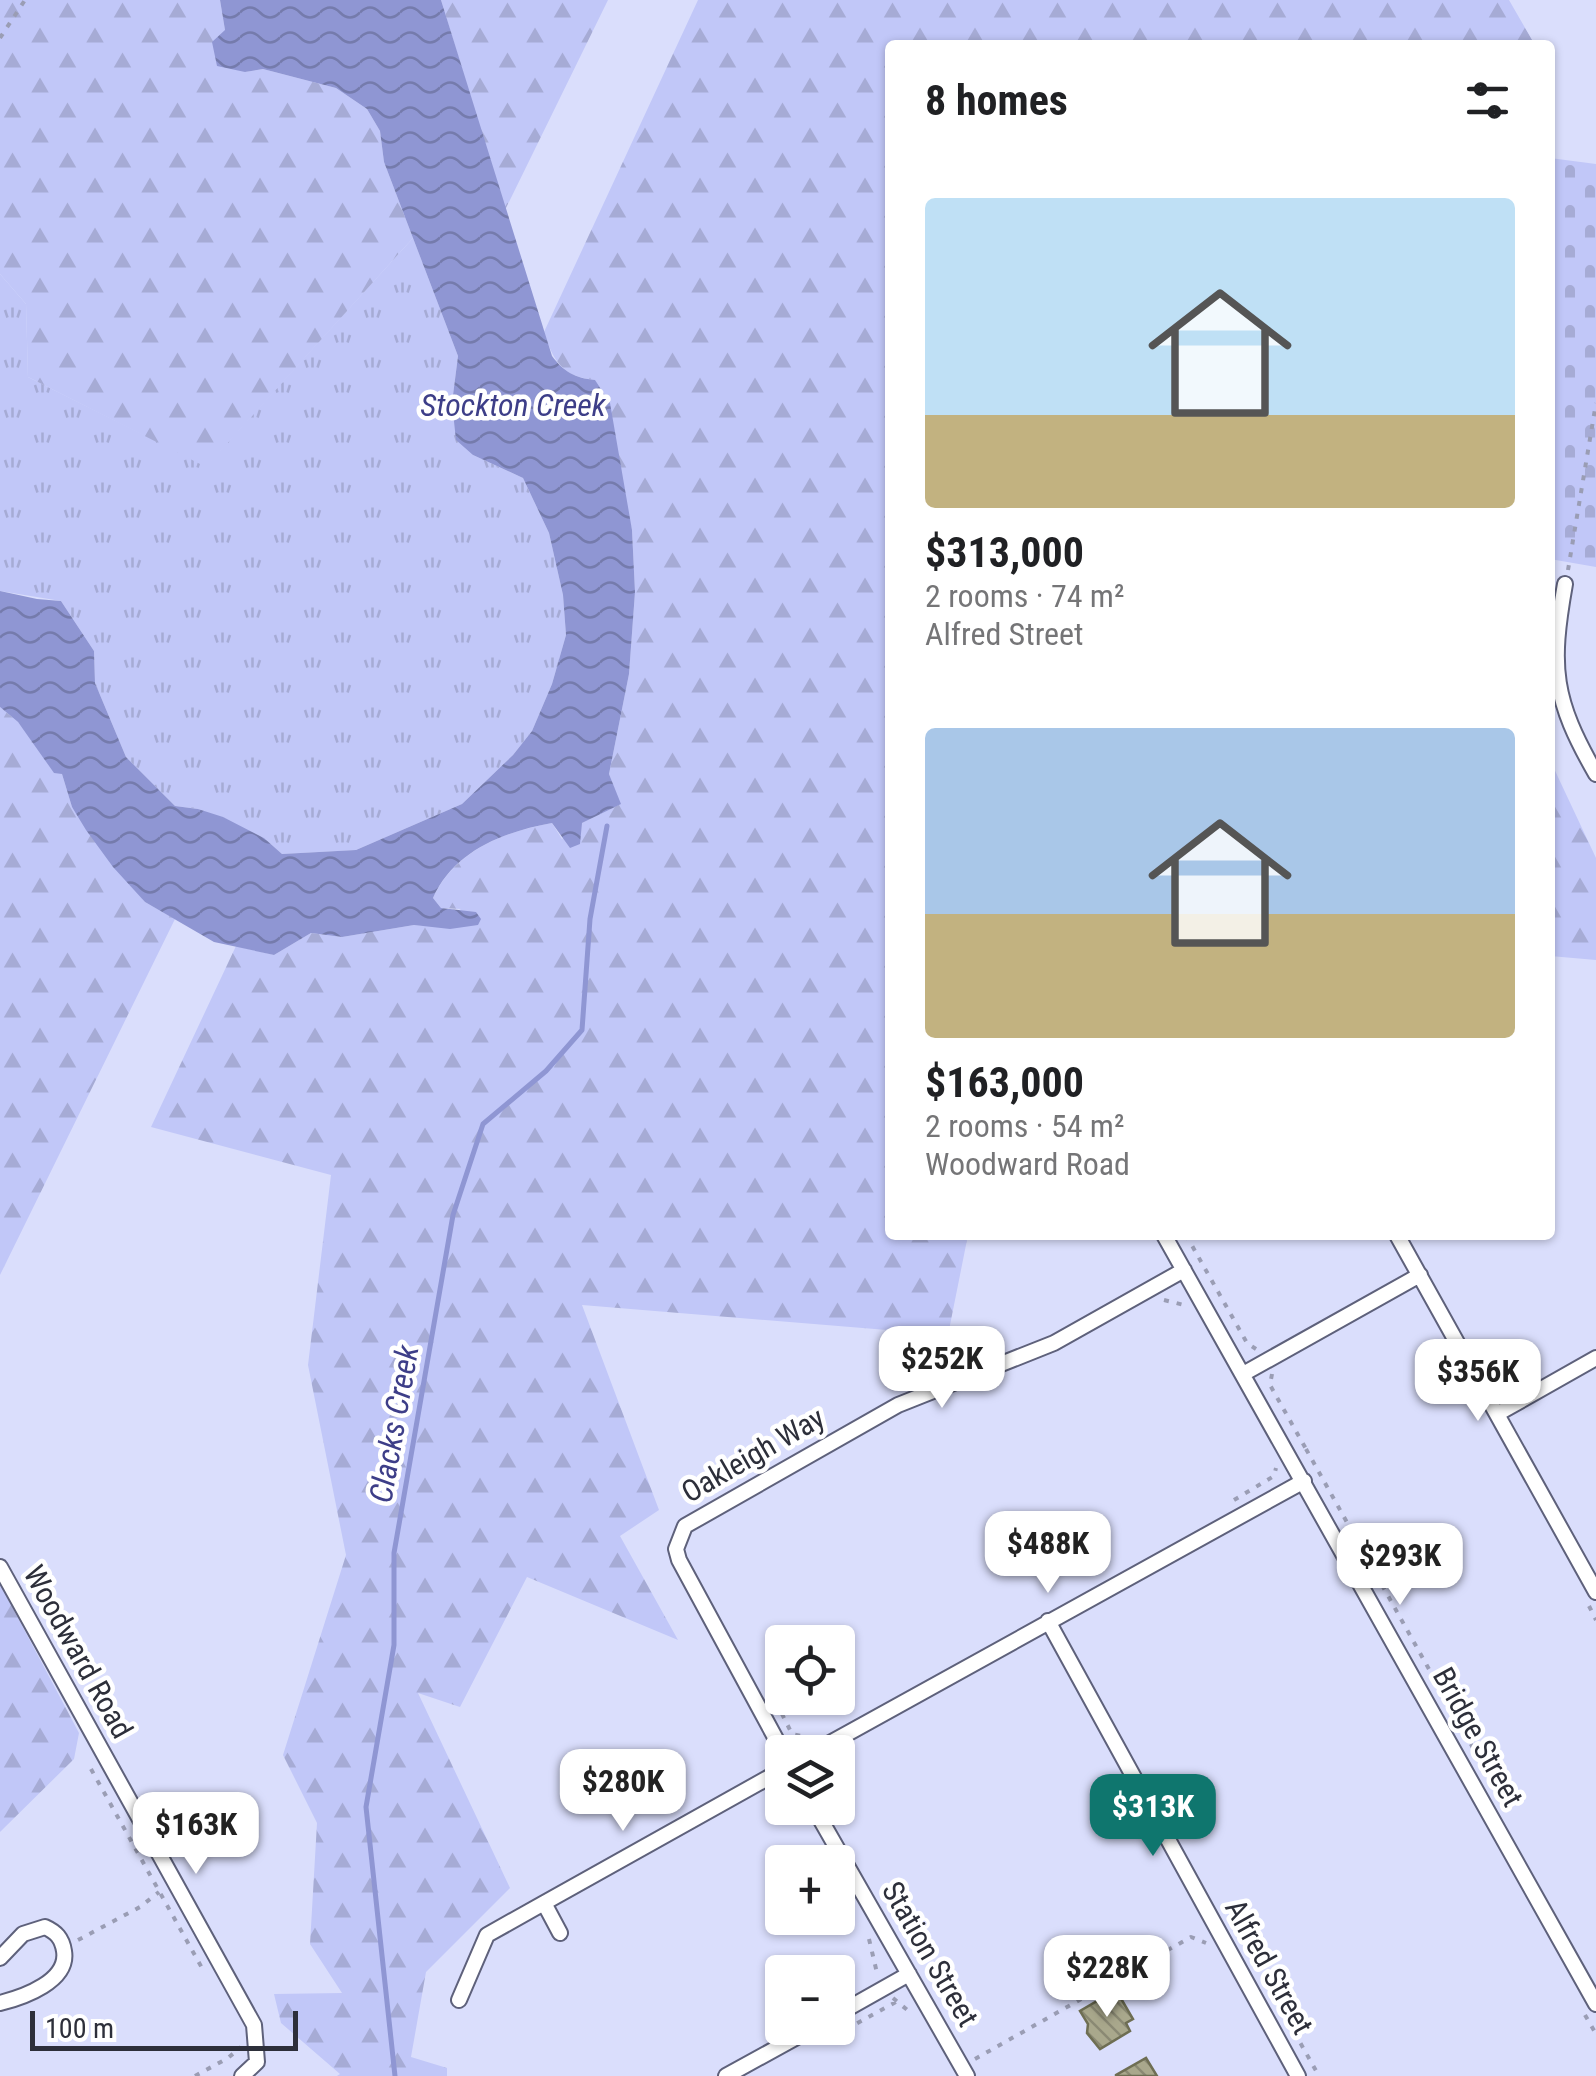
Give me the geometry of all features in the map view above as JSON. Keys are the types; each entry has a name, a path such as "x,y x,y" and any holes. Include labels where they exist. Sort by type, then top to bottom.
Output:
{"street":[{"path":"1565,584 1556,633 1555,672 1572,731 1596,774"},
{"name":"Bridge Street","path":"1167,1240 1596,2004"},
{"path":"1400,1240 1596,1592"},
{"name":"Oakleigh Way","path":"774,1735 686,1576 676,1549 678,1538 691,1522 898,1405 1054,1344 1184,1270"},
{"path":"1244,1374 1268,1368 1420,1275"},
{"path":"1497,1414 1596,1358"},
{"path":"846,1735 1304,1481"},
{"name":"Woodward Road","path":"0,1567 254,2025 258,2062 242,2076"},
{"name":"Alfred Street","path":"1048,1621 1298,2076"},
{"path":"459,2000 487,1935 765,1780"},
{"name":"Station Street","path":"824,1825 964,2071"},
{"path":"544,1903 560,1933"},
{"path":"0,1958 23,1934 45,1927 62,1941 66,1956 63,1969 51,1980 14,2000 0,2003"},
{"path":"855,2005 910,1974"},
{"path":"726,2076 782,2045"}],"path":[{"path":"0,38 25,0"},
{"path":"1565,584 1596,403"},
{"path":"1189,1240 1247,1343 1258,1350 1268,1368"},
{"path":"1161,1300 1186,1306 1192,1317 1206,1308"},
{"path":"1306,1449 1487,1774"},
{"path":"782,1715 792,1734 798,1735"},
{"path":"91,1769 210,1980"},
{"path":"964,2071 1191,1937 1204,1944 1219,1934"},
{"path":"855,2025 896,2002"},
{"path":"195,2076 240,2050 243,2040"}],"green space":[{"path":"0,0 220,0 225,30 245,72 263,69 336,88 367,109 380,131 384,162 413,238 206,467 28,377 26,304 0,274"},
{"path":"441,0 608,0 505,210"},
{"path":"698,0 1509,0 1532,40 885,40 885,1240 967,1240 948,1335 582,1305 659,1510 620,1536 678,1640 527,1577 460,1707 418,1693 510,1888 426,1972 411,2057 447,2068 447,2076 337,2076 340,2074 281,2023 274,1994 342,1993 310,1944 317,1823 283,1755 346,1555 308,1365 331,1175 151,1127 236,946 274,955 311,933 342,937 430,926 461,909 441,908 433,898 454,868 482,846 552,823 562,839 582,823 620,804 609,774 629,674 635,592 632,530 595,380 561,366 544,332"},
{"path":"1555,159 1596,164 1596,567 1555,560"},
{"path":"413,238 458,356 452,403 473,455 523,478 549,533 563,595 566,635 552,684 532,731 462,804 356,850 282,854 264,838 198,809 175,806 126,757 95,683 94,651 61,601 0,591 0,274 26,304 28,377 206,466"},
{"path":"0,707 18,722 62,774 72,807 145,902 175,919 0,1275"},
{"path":"1555,771 1596,858 1596,960 1555,956"},
{"path":"0,1584 79,1733 74,1759 0,1832"}],"water":[{"name":"Stockton Creek","path":"220,0 441,0 552,356 570,373 595,380 610,403 632,530 635,592 629,674 609,774 621,804 582,823 580,844 570,848 552,823 498,838 467,856 442,882 433,898 441,908 476,912 481,919 478,925 450,929 414,925 342,937 311,933 274,955 214,942 145,902 113,867 72,807 62,774 54,773 18,722 0,707 0,591 61,601 94,651 95,683 126,757 175,806 223,817 264,838 282,854 356,850 462,804 532,731 552,684 566,635 563,595 549,533 523,478 473,455 456,440 452,403 458,356 384,162 380,131 367,109 336,88 263,69 245,72 217,66 212,42 225,30"}],"building":[{"path":"1116,1990 1133,2019 1126,2023 1130,2031 1100,2049 1087,2033 1088,2024 1080,2011"},
{"path":"1146,2058 1157,2076 1116,2076 1116,2075"}],"waterway":[{"name":"Clacks Creek","path":"395,2076 366,1807 394,1645 394,1553 453,1215 483,1124 546,1071 582,1030 590,919 607,826"}]}
